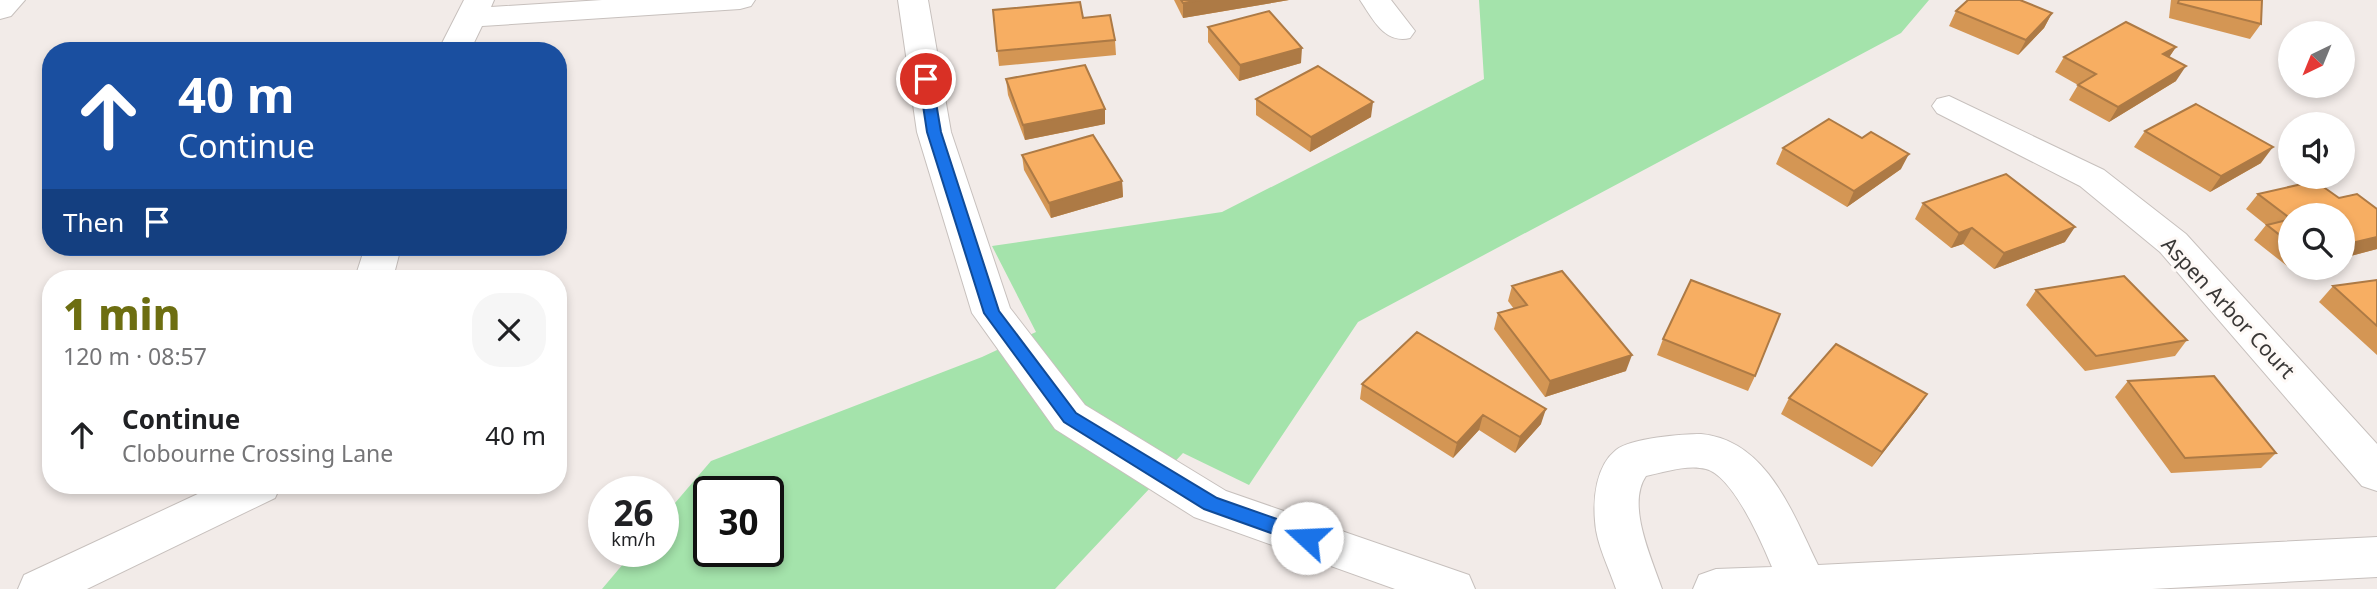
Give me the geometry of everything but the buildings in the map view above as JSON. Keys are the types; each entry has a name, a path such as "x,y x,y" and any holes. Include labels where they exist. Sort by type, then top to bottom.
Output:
{"street":[{"path":"0,10 10,0"},
{"path":"458,42 474,9 740,0"},
{"path":"913,0 934,132 992,313 1070,417 1210,504 1452,589"},
{"path":"1375,0 1399,31"},
{"name":"Aspen Arbor Court","path":"1949,106 2092,178 2173,243 2377,473"},
{"path":"1639,589 1617,523 1619,480 1632,461 1664,454 1713,452 1748,477 1804,585"},
{"path":"41,589 240,494"},
{"path":"1716,589 1872,584 2377,557"}],"green space":[{"path":"1479,0 1929,0 1901,33 1358,322 1249,485 1183,453 1055,589 602,589 621,567 679,567 679,498 693,482 693,567 784,567 784,476 698,476 711,461 982,357 1036,332 992,246 1222,212 1484,79"}],"route":[{"path":"926,79 934,132 992,313 1070,417 1210,504 1307,538"}]}
